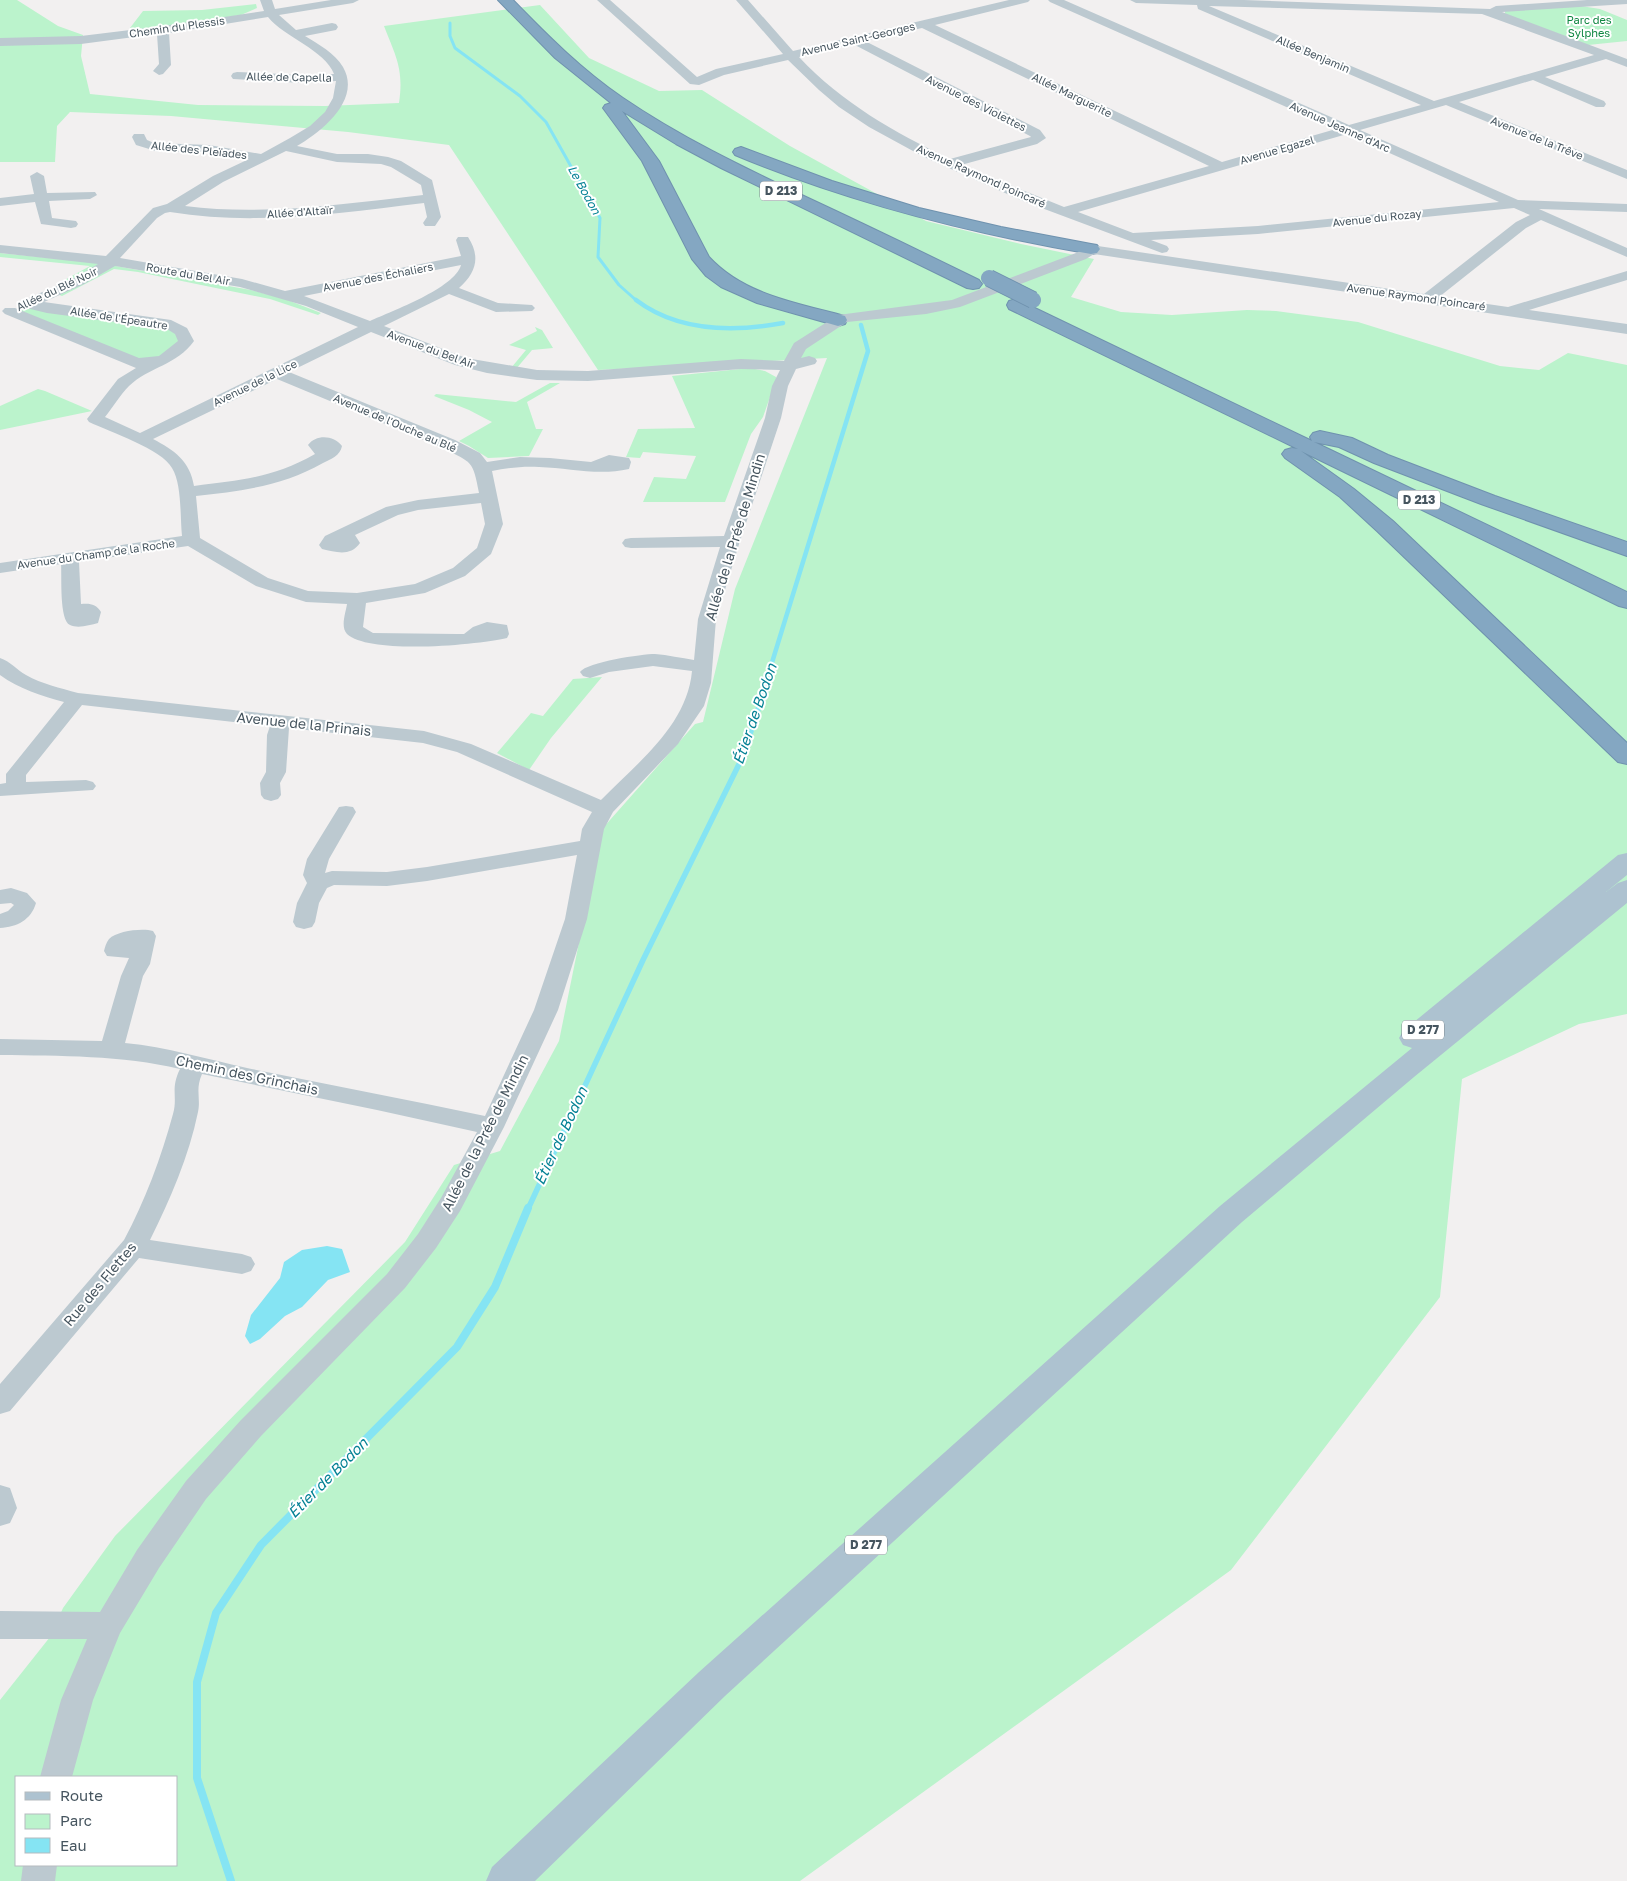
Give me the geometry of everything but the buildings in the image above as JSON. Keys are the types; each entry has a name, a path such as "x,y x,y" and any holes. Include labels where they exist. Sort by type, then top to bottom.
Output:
{"highway":[{"name":"D 213","path":"505,0 553,49 596,85 645,119 726,164 1320,437 1627,584"},
{"name":"D 213","path":"524,0 574,50 614,84 637,100 720,148 981,281"},
{"path":"596,85 595,92 634,134 655,166 701,259 709,270 744,291 831,325"},
{"path":"720,148 740,152 801,177 910,212 1011,235 1091,250"},
{"name":"D 213","path":"1025,302 1211,399 1627,601"},
{"path":"1211,399 1217,408 1302,460 1347,493 1385,526 1627,757"},
{"path":"1320,437 1345,442 1381,459 1488,500 1627,549"}],"main road":[{"name":"D 277","path":"506,1881 720,1678 1231,1214 1386,1061 1627,861"},
{"name":"D 277","path":"1231,1214 1404,1070 1627,889"}],"street":[{"path":"171,208 218,179 286,147 328,115 341,94 341,77 335,63 294,34 270,13 266,7 266,0"},
{"name":"Chemin du Plessis","path":"0,42 81,40 163,30 353,0"},
{"name":"Avenue Saint-Georges","path":"602,0 694,81 699,81 720,72 1024,0"},
{"name":"Avenue Raymond Poincaré","path":"742,0 817,82 845,105 875,125 948,164 1063,212 1205,266"},
{"name":"Avenue Jeanne d'Arc","path":"1054,0 1627,253"},
{"path":"1136,0 1459,5 1511,8 1627,1"},
{"name":"Allée Benjamin","path":"1194,2 1433,105"},
{"path":"1591,2 1620,14"},
{"path":"1487,7 1627,63"},
{"name":"Allée Marguerite","path":"924,24 1220,166"},
{"path":"294,34 332,27"},
{"path":"159,71 165,65 163,30"},
{"name":"Avenue des Violettes","path":"854,40 1035,133 1039,138 948,164"},
{"name":"Avenue Egazel","path":"1063,212 1607,55"},
{"name":"Allée de Capella","path":"237,76 303,79 341,77"},
{"path":"1533,76 1600,104"},
{"name":"Avenue de la Trêve","path":"1447,101 1627,175"},
{"name":"Allée des Pleïades","path":"139,137 141,142 151,146 239,153 262,158"},
{"path":"286,147 337,158 368,158 396,164 427,183 434,217 430,223"},
{"path":"37,176 46,222 72,224"},
{"path":"0,202 90,195"},
{"name":"Allée d'Altaïr","path":"171,208 245,219 430,198"},
{"name":"Avenue du Rozay","path":"1127,237 1258,230 1517,204 1627,208"},
{"name":"Allée du Blé Noir","path":"11,308 79,281 116,261 172,211 171,208"},
{"path":"1427,299 1521,226 1541,215"},
{"path":"1111,252 1116,244 1127,237"},
{"path":"370,327 448,289 466,272 470,259 463,240"},
{"path":"1132,255 1142,251 1147,243"},
{"name":"Route du Bel Air","path":"0,248 116,261 242,283 287,295 370,327"},
{"path":"773,418 785,354 831,325 856,315 926,309 955,304 1081,256 1091,250"},
{"name":"Avenue Raymond Poincaré","path":"1091,250 1627,329"},
{"name":"Avenue des Échaliers","path":"287,295 470,259"},
{"path":"1512,311 1627,275"},
{"path":"448,289 496,307 527,308"},
{"name":"Allée de l'Épeautre","path":"11,308 47,308 156,322 171,325 182,331 186,341 178,351 153,364 137,363 11,308"},
{"path":"773,418 796,386 831,325"},
{"name":"Avenue du Bel Air","path":"370,327 461,362 487,368 564,377 641,373 757,363 785,354"},
{"name":"Avenue de la Lice","path":"140,439 370,327"},
{"name":"Avenue du Bel Air","path":"641,373 776,352 809,361"},
{"path":"123,358 126,366 124,382"},
{"path":"153,364 124,382 95,418 140,439 172,457 181,468 186,492 191,540 271,586 306,596 357,599 419,589 459,572 484,550 494,524 483,468 526,461 597,466"},
{"name":"Avenue de l'Ouche au Blé","path":"277,373 449,444 474,458 483,468"},
{"name":"Allée de la Prée de Mindin","path":"56,1776 77,1700 108,1626 148,1559 196,1490 251,1428 396,1280 427,1241 451,1204 492,1127 546,1010 576,919 588,846 593,829 604,809 670,740 694,706 703,667 708,619 731,541 773,418"},
{"path":"186,492 269,480 284,476 325,456"},
{"path":"342,536 392,511 418,505 488,497"},
{"name":"Avenue du Champ de la Roche","path":"0,568 191,540"},
{"path":"631,543 731,541"},
{"path":"70,558 72,610"},
{"path":"357,599 354,630 369,638 469,639"},
{"path":"590,672 607,667 653,660 703,667"},
{"name":"Avenue de la Prinais","path":"4,673 30,684 77,699 424,737 464,748 604,809"},
{"path":"8,789 16,774 77,699"},
{"path":"271,795 270,783 276,772 278,736 281,721"},
{"path":"8,789 86,786"},
{"path":"318,883 314,875 318,859 346,812"},
{"path":"304,922 308,903 318,883 332,878 387,879 427,874 588,846"},
{"path":"0,897 8,895 20,897 25,903 24,910 18,915 0,921"},
{"path":"111,1050 132,976 139,964 142,951"},
{"name":"Chemin des Grinchais","path":"2,1051 111,1050 146,1053 246,1076 377,1101 492,1127"},
{"name":"Rue des Flettes","path":"0,1403 133,1247 149,1217 173,1158 187,1111 185,1091 190,1073 196,1063"},
{"path":"133,1247 242,1264"},
{"path":"0,1498 2,1508 0,1514"},
{"path":"0,1625 108,1626"},
{"path":"38,1881 40,1866"}],"green space":[{"path":"0,0 17,0 58,26 83,35 81,56 90,94 198,105 325,106 399,103 400,72 384,26 540,5 589,58 659,91 702,90 790,146 926,221 1094,259 1071,297 1121,312 1172,315 1247,310 1276,311 1358,322 1500,366 1539,370 1568,353 1627,365 1627,1014 1579,1024 1462,1079 1440,1297 1231,1570 800,1881 0,1881 0,1700 50,1637 63,1608 115,1536 405,1242 454,1165 500,1151 559,1041 602,829 695,724 703,722 735,589 827,358 598,370 449,145 348,132 171,116 70,112 57,126 55,162 0,162"},
{"path":"256,4 257,8 241,15 130,31 130,28 143,11 202,10"},
{"name":"Parc des Sylphes","path":"1581,6 1600,9 1627,20 1627,41 1588,45 1505,14 1505,11"},
{"path":"0,253 99,263 99,265 67,284 61,282 90,266 0,257"},
{"path":"110,265 251,290 285,299 321,313 318,315 270,299 138,272 114,269 62,296 57,294"},
{"path":"27,308 163,325 181,336 174,351 143,362 19,310"},
{"path":"535,327 542,330 553,348 532,350 516,369 511,368 526,350 509,345 537,331"},
{"path":"750,368 765,371 776,377 776,380 763,417 751,434 725,502 643,502 654,477 686,479 696,456 643,452 640,458 626,457 638,429 695,428 672,376"},
{"path":"550,383 560,383 527,402 536,429 543,429 529,456 488,458 459,441 492,422 469,410 434,396 436,394 516,402"},
{"path":"38,389 92,411 0,430 0,406"},
{"path":"602,677 551,738 529,770 497,753 531,713 543,716 573,679"}],"water":[{"path":"327,1246 342,1249 350,1272 328,1280 302,1307 285,1316 260,1339 250,1344 245,1336 251,1315 280,1278 284,1262 302,1250"}],"waterway":[{"name":"Le Bodon","path":"450,23 450,36 455,48 520,96 546,122 600,218 598,257 619,285 637,301"},
{"name":"Le Bodon","path":"636,300 652,311 670,318 688,324 707,327 745,328 783,323"},
{"name":"Étier de Bodon","path":"762,695 868,351 861,325"},
{"name":"Étier de Bodon","path":"528,1209 643,960 743,756 763,694"},
{"name":"Étier de Bodon","path":"231,1881 197,1778 197,1682 216,1613 261,1545 457,1347 495,1287 528,1208"}]}
